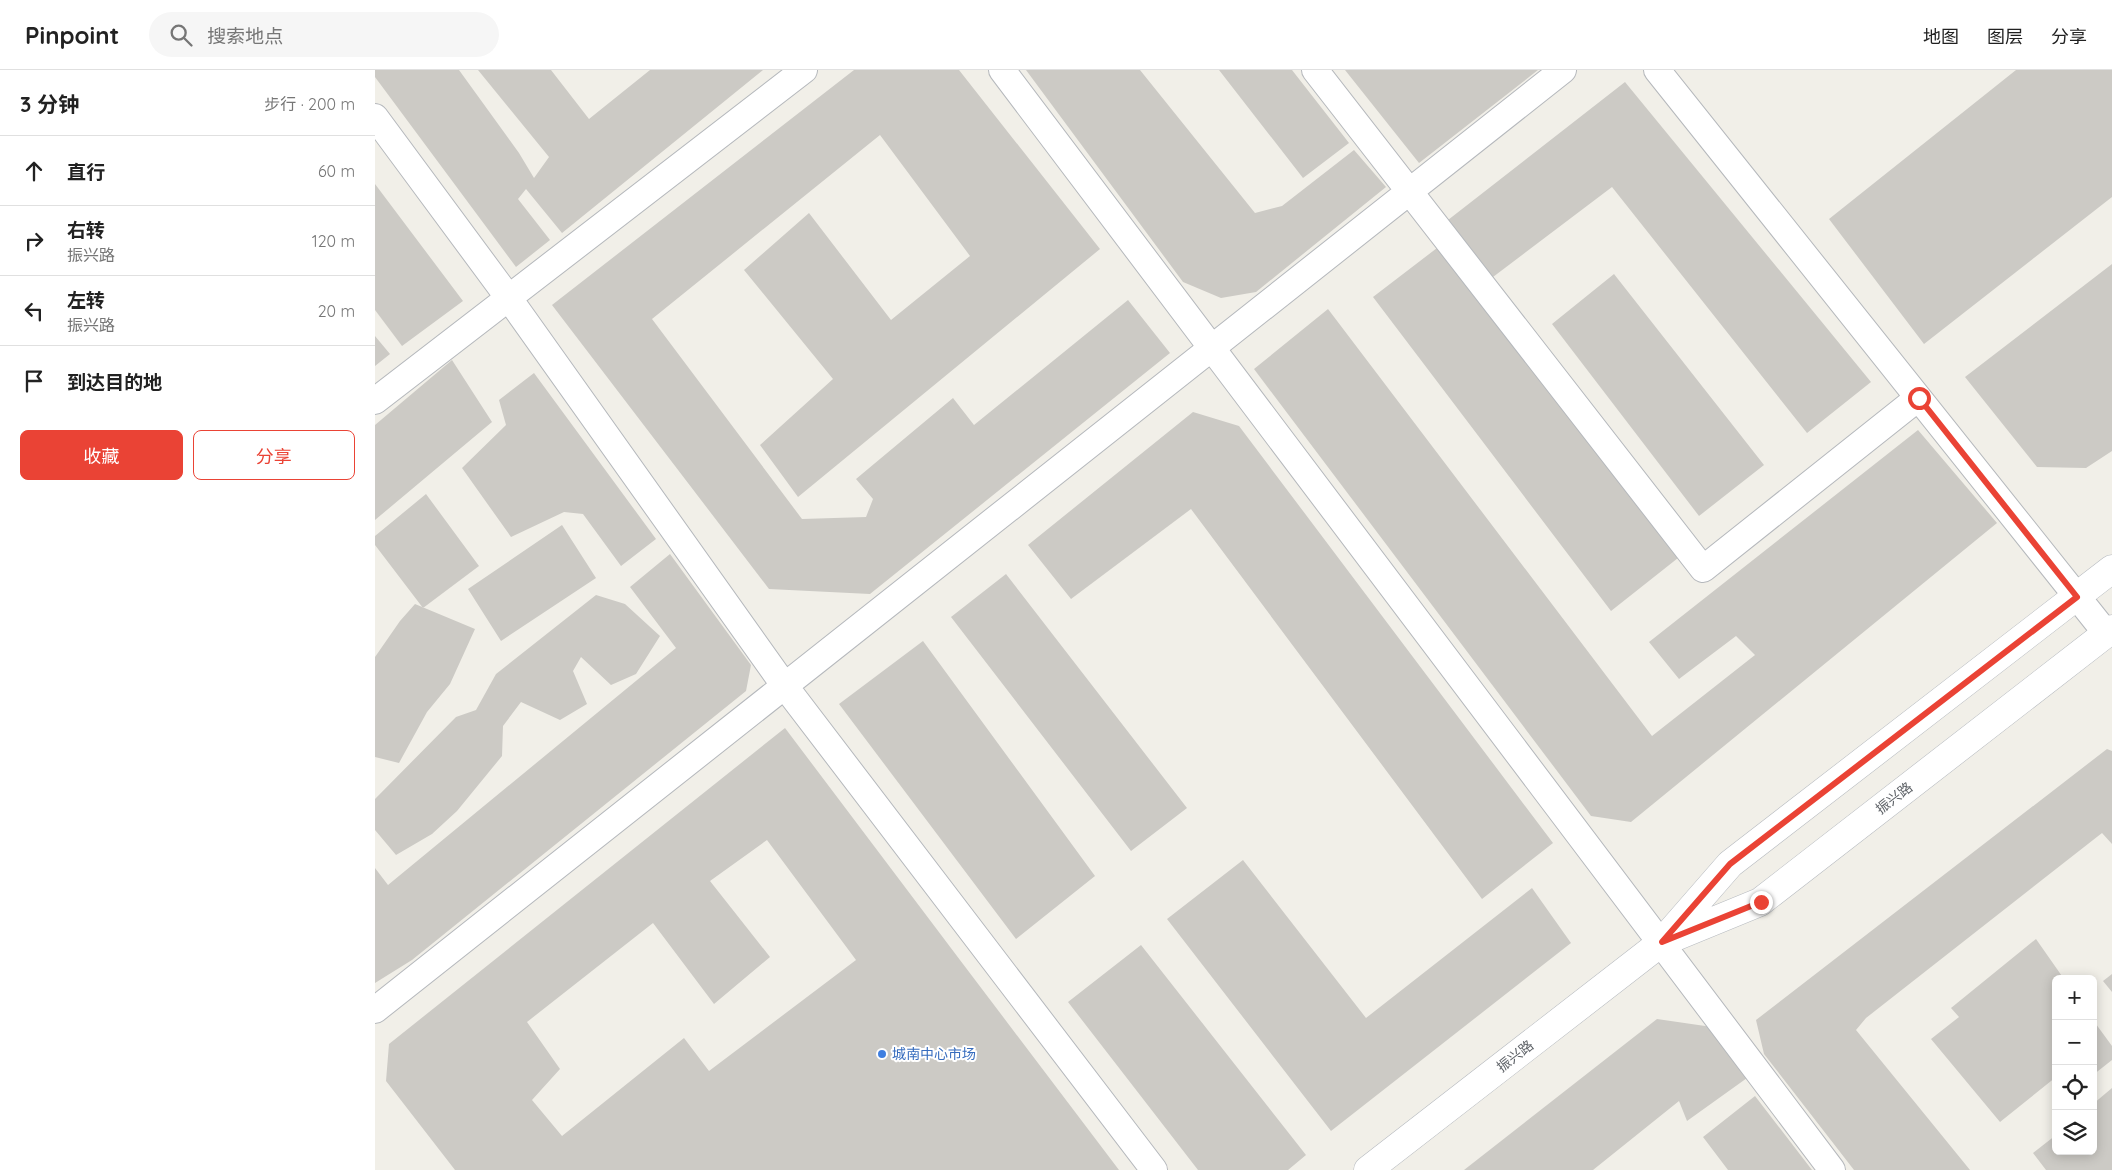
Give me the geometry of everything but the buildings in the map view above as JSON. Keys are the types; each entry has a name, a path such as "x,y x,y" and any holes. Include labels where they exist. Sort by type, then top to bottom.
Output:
{"main road":[{"name":"振兴路","path":"1368,1170 1662,942 1730,864 2112,569"},
{"name":"振兴路","path":"1662,942 1761,902 2109,631"}],"street":[{"path":"375,401 507,297 804,70"},
{"path":"1002,70 1662,942 1832,1170"},
{"path":"1315,70 1703,569 1919,398"},
{"path":"375,1010 1563,70"},
{"path":"1657,70 2077,597 2109,631"},
{"path":"375,118 507,297 784,685 1154,1170"}],"place":[{"name":"城南中心市场","path":"882,1054"}],"route":[{"path":"1761,902 1662,942 1730,864 2077,597 1919,398"}]}
